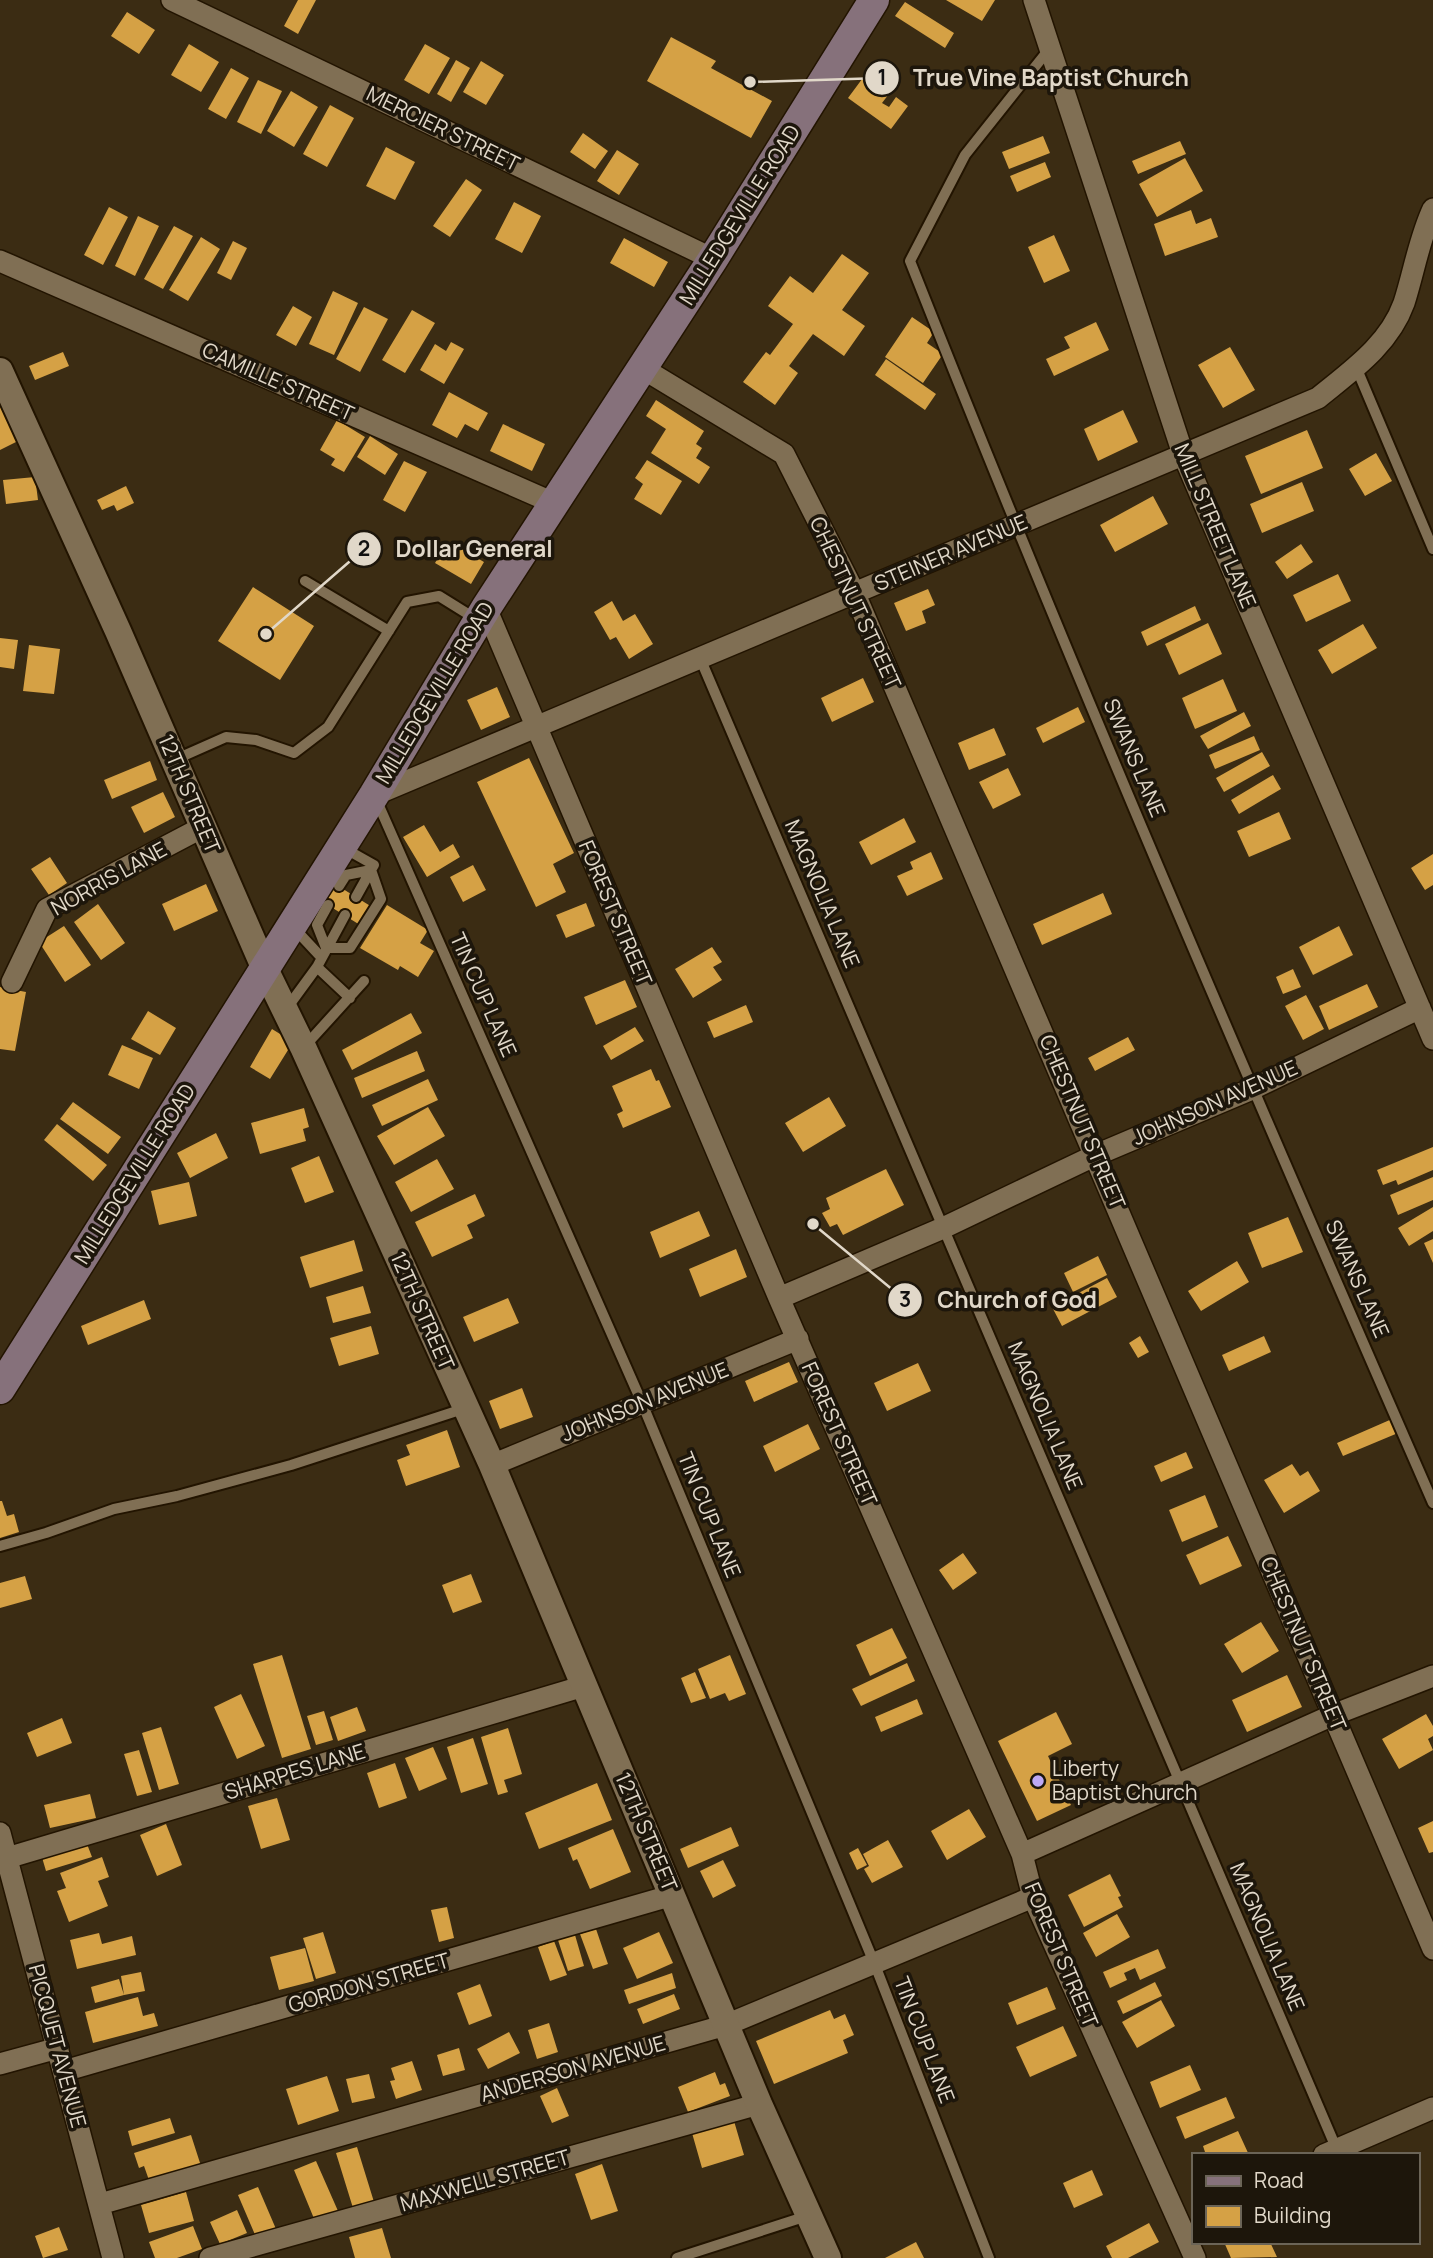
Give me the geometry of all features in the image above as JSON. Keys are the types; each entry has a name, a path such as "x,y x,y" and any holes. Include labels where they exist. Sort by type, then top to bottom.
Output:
{"main road":[{"name":"MILLEDGEVILLE ROAD","path":"0,1389 374,795 482,614 713,259 868,2"}],"street":[{"name":"MERCIER STREET","path":"172,0 713,259"},
{"name":"MILL STREET LANE","path":"1034,0 1183,454 1433,1039"},
{"name":"STEINER AVENUE","path":"374,795 1318,398 1356,367 1388,334 1403,304 1433,209"},
{"name":"CAMILLE STREET","path":"0,261 556,504"},
{"name":"CHESTNUT STREET","path":"642,368 784,454 855,594 1433,1948"},
{"name":"12TH STREET","path":"0,371 118,631 264,967 303,1047 492,1465 759,2104 828,2258"},
{"name":"FOREST STREET","path":"482,614 536,727 779,1298 1022,1854 1033,1897 1184,2208 1195,2258"},
{"name":"NORRIS LANE","path":"12,982 47,909 203,827"},
{"name":"JOHNSON AVENUE","path":"779,1298 943,1228 1096,1155 1252,1088 1420,1008"},
{"name":"JOHNSON AVENUE","path":"492,1465 797,1339"},
{"path":"1022,1854 1333,1715 1433,1676"},
{"name":"SHARPES LANE","path":"7,1858 584,1686"},
{"name":"PICQUET AVENUE","path":"0,1833 113,2258"},
{"name":"GORDON STREET","path":"64,2070 673,1895"},
{"name":"ANDERSON AVENUE","path":"100,2204 726,2025 1033,1897"},
{"path":"0,2064 58,2048"},
{"name":"MAXWELL STREET","path":"210,2258 759,2104"},
{"path":"1331,2152 1433,2108"}],"lane":[{"name":"SWANS LANE","path":"1050,48 965,155 909,261 1014,526 1252,1088 1433,1503"},
{"path":"1356,367 1433,549"},
{"path":"305,581 389,631"},
{"path":"174,760 226,737 256,740 294,752 328,727 407,602 439,596 482,614"},
{"name":"MAGNOLIA LANE","path":"700,658 1181,1783 1331,2152"},
{"name":"TIN CUP LANE","path":"374,795 642,1404 875,1965 989,2258"},
{"path":"341,846 374,865 356,897"},
{"path":"339,887 346,875 371,870"},
{"path":"321,957 350,948 381,899 371,870"},
{"path":"321,957 317,925 328,905"},
{"path":"285,1010 321,957 345,915"},
{"path":"291,925 321,957 350,998"},
{"path":"303,1047 364,981"},
{"path":"0,1545 46,1533 114,1509 177,1496 291,1465 466,1408"},
{"path":"677,2258 810,2215"}],"building":[{"path":"298,0 316,0 298,34 284,26"},
{"path":"946,0 995,0 982,21"},
{"path":"905,2 954,33 945,48 895,16"},
{"path":"127,12 155,30 139,54 111,36"},
{"path":"671,37 716,61 711,68 772,101 751,138 647,81"},
{"path":"189,44 219,62 201,92 171,75"},
{"path":"425,44 450,58 429,94 404,80"},
{"path":"456,60 470,68 451,102 437,94"},
{"path":"481,61 504,75 486,105 463,92"},
{"path":"231,68 249,78 226,119 208,109"},
{"path":"868,71 892,90 882,103 889,107 896,97 908,106 891,129 848,98"},
{"path":"258,80 282,91 261,134 237,122"},
{"path":"291,91 318,107 294,147 267,131"},
{"path":"330,105 354,118 327,167 303,154"},
{"path":"583,133 608,151 595,169 570,152"},
{"path":"1043,136 1050,153 1009,169 1002,152"},
{"path":"1180,141 1186,154 1138,174 1132,161"},
{"path":"386,147 415,162 395,200 366,186"},
{"path":"617,150 639,164 619,195 597,181"},
{"path":"1185,158 1203,191 1157,217 1139,184"},
{"path":"1045,162 1051,177 1017,192 1010,176"},
{"path":"466,179 482,190 450,237 433,226"},
{"path":"514,202 541,216 522,253 495,239"},
{"path":"109,207 128,217 103,265 84,255"},
{"path":"1191,210 1196,224 1211,218 1218,237 1165,256 1154,224"},
{"path":"138,216 159,226 135,276 115,266"},
{"path":"174,226 193,236 163,289 144,279"},
{"path":"1054,235 1070,271 1044,283 1028,247"},
{"path":"201,237 220,249 188,301 169,290"},
{"path":"624,238 668,262 654,287 610,263"},
{"path":"233,241 247,248 231,280 217,273"},
{"path":"842,254 869,273 842,310 865,326 844,356 813,334 789,366 798,373 775,405 743,382 766,352 770,355 793,324 768,306 790,276 813,293"},
{"path":"333,291 358,303 334,355 309,344"},
{"path":"293,306 312,317 296,346 276,335"},
{"path":"364,307 388,319 360,372 336,359"},
{"path":"412,310 435,323 405,373 382,360"},
{"path":"912,317 934,332 927,343 943,354 923,383 885,357"},
{"path":"1096,322 1109,350 1054,376 1046,359 1070,348 1064,337"},
{"path":"451,342 464,349 444,384 420,370 435,344 446,351"},
{"path":"1230,347 1255,390 1223,408 1198,365"},
{"path":"63,352 69,366 35,380 29,366"},
{"path":"886,359 936,394 925,410 875,375"},
{"path":"449,392 488,413 478,431 465,424 457,438 432,425"},
{"path":"656,400 704,431 696,444 702,448 696,458 710,467 699,484 651,453 666,429 646,416"},
{"path":"0,406 18,441 0,450"},
{"path":"1123,410 1138,442 1098,461 1084,429"},
{"path":"337,420 365,437 344,472 331,465 335,459 320,450"},
{"path":"503,424 545,444 532,471 490,451"},
{"path":"1307,430 1323,468 1261,494 1245,456"},
{"path":"370,436 398,454 385,475 357,457"},
{"path":"1376,453 1392,481 1365,496 1349,469"},
{"path":"647,460 682,481 661,515 634,499 643,484 635,478"},
{"path":"404,461 427,472 405,512 383,500"},
{"path":"35,477 38,500 6,504 3,480"},
{"path":"1302,482 1314,511 1262,533 1250,504"},
{"path":"126,486 134,503 117,511 114,505 102,510 97,500"},
{"path":"1153,496 1168,524 1115,552 1100,525"},
{"path":"448,541 484,562 471,584 435,563"},
{"path":"1301,544 1313,562 1287,579 1275,562"},
{"path":"1338,574 1351,601 1306,622 1293,595"},
{"path":"253,587 314,626 280,680 218,641"},
{"path":"928,589 935,605 922,611 926,623 906,631 894,603"},
{"path":"612,601 623,621 635,614 653,644 629,659 616,637 610,640 594,612"},
{"path":"1195,606 1201,620 1147,646 1141,632"},
{"path":"1208,623 1222,654 1179,675 1165,644"},
{"path":"1363,624 1377,648 1332,674 1318,650"},
{"path":"0,638 18,640 14,669 0,667"},
{"path":"29,645 60,649 54,694 23,691"},
{"path":"863,678 874,702 832,722 821,698"},
{"path":"1223,679 1237,711 1195,729 1182,698"},
{"path":"497,687 510,717 481,730 467,700"},
{"path":"1078,707 1085,722 1043,743 1036,728"},
{"path":"1244,712 1251,726 1208,749 1200,736"},
{"path":"994,728 1006,755 969,770 958,743"},
{"path":"1254,736 1260,750 1215,769 1209,755"},
{"path":"1262,752 1270,766 1224,792 1216,778"},
{"path":"529,758 574,853 553,864 566,892 536,907 477,782"},
{"path":"150,761 157,780 112,799 104,780"},
{"path":"1008,768 1021,795 993,809 979,782"},
{"path":"1273,775 1281,789 1239,814 1231,800"},
{"path":"163,792 175,817 144,833 131,807"},
{"path":"1279,812 1291,839 1249,857 1237,831"},
{"path":"904,818 916,842 871,865 859,842"},
{"path":"424,825 440,852 453,844 460,857 427,877 403,837"},
{"path":"931,852 943,879 907,896 897,876 913,869 910,862"},
{"path":"1433,854 1433,885 1425,890 1411,868"},
{"path":"50,857 67,883 49,895 31,869"},
{"path":"473,865 486,890 463,902 450,877"},
{"path":"206,884 218,911 174,931 162,904"},
{"path":"335,884 372,907 360,925 323,902"},
{"path":"1103,893 1112,914 1042,945 1033,924"},
{"path":"586,903 595,926 566,938 556,915"},
{"path":"98,904 125,943 101,960 74,922"},
{"path":"387,905 428,930 420,943 434,951 418,977 400,966 398,970 360,948"},
{"path":"64,926 91,965 65,982 39,942"},
{"path":"1339,926 1353,955 1313,975 1299,947"},
{"path":"712,947 722,962 713,967 722,980 693,998 675,969"},
{"path":"1293,969 1301,987 1283,994 1276,977"},
{"path":"625,980 637,1007 596,1025 584,997"},
{"path":"1367,984 1378,1007 1329,1030 1319,1006"},
{"path":"0,987 26,992 15,1051 0,1049"},
{"path":"1306,995 1324,1029 1303,1040 1285,1006"},
{"path":"746,1005 753,1022 714,1038 707,1022"},
{"path":"148,1011 176,1028 160,1055 131,1039"},
{"path":"411,1013 422,1033 352,1070 342,1050"},
{"path":"635,1027 644,1041 611,1060 603,1046"},
{"path":"272,1029 293,1042 270,1079 250,1067"},
{"path":"1128,1037 1135,1050 1095,1071 1088,1058"},
{"path":"122,1045 153,1058 139,1089 108,1075"},
{"path":"417,1051 425,1071 362,1098 354,1078"},
{"path":"651,1069 671,1107 623,1128 617,1114 623,1111 612,1086"},
{"path":"428,1079 438,1100 382,1126 372,1105"},
{"path":"829,1097 846,1126 803,1152 785,1123"},
{"path":"73,1102 121,1137 108,1154 60,1119"},
{"path":"428,1107 445,1136 394,1165 377,1136"},
{"path":"304,1108 309,1127 303,1129 306,1141 260,1154 251,1123"},
{"path":"57,1124 107,1165 93,1181 44,1140"},
{"path":"216,1133 228,1158 190,1178 177,1153"},
{"path":"1433,1147 1433,1170 1398,1185 1396,1180 1383,1185 1377,1170"},
{"path":"319,1156 334,1192 305,1203 291,1168"},
{"path":"437,1159 454,1189 411,1212 395,1182"},
{"path":"886,1169 904,1205 843,1235 837,1224 830,1227 822,1213 830,1209 826,1198"},
{"path":"1433,1177 1433,1200 1398,1215 1390,1195"},
{"path":"189,1182 197,1216 159,1225 151,1191"},
{"path":"475,1194 485,1216 467,1225 473,1238 432,1257 415,1222"},
{"path":"1433,1207 1433,1231 1409,1246 1398,1228"},
{"path":"699,1211 710,1236 660,1258 650,1232"},
{"path":"1288,1217 1303,1252 1262,1268 1248,1233"},
{"path":"1433,1239 1433,1263 1424,1243"},
{"path":"354,1240 363,1271 310,1288 300,1257"},
{"path":"736,1249 747,1277 700,1297 689,1269"},
{"path":"1098,1256 1107,1275 1073,1292 1064,1273"},
{"path":"1237,1261 1249,1282 1201,1311 1188,1291"},
{"path":"1107,1278 1117,1297 1062,1326 1052,1307"},
{"path":"363,1286 371,1313 333,1323 326,1297"},
{"path":"508,1298 519,1323 474,1342 463,1317"},
{"path":"144,1300 151,1319 88,1345 81,1326"},
{"path":"371,1326 379,1354 339,1366 330,1338"},
{"path":"1140,1336 1149,1352 1138,1358 1129,1343"},
{"path":"1264,1336 1271,1352 1229,1371 1222,1355"},
{"path":"789,1362 798,1382 754,1402 745,1381"},
{"path":"918,1363 931,1391 887,1411 874,1383"},
{"path":"522,1388 533,1417 500,1429 489,1401"},
{"path":"1392,1419 1398,1433 1343,1456 1337,1443"},
{"path":"808,1424 820,1449 775,1472 763,1446"},
{"path":"447,1430 460,1467 406,1486 397,1460 410,1455 406,1445"},
{"path":"1186,1452 1193,1468 1161,1482 1154,1466"},
{"path":"1292,1464 1300,1476 1308,1471 1320,1491 1284,1513 1264,1480"},
{"path":"1205,1495 1218,1527 1182,1542 1169,1510"},
{"path":"0,1501 7,1516 14,1514 19,1532 0,1538"},
{"path":"1228,1536 1242,1566 1200,1585 1186,1555"},
{"path":"963,1553 977,1573 953,1590 939,1570"},
{"path":"471,1574 482,1602 453,1613 442,1585"},
{"path":"25,1576 32,1599 0,1608 0,1583"},
{"path":"1261,1622 1279,1651 1242,1673 1224,1644"},
{"path":"892,1628 907,1658 870,1676 856,1645"},
{"path":"282,1655 311,1749 282,1758 253,1664"},
{"path":"730,1655 746,1694 729,1701 725,1693 710,1699 698,1669"},
{"path":"907,1663 915,1681 861,1706 852,1689"},
{"path":"695,1672 706,1698 691,1703 681,1678"},
{"path":"1287,1675 1302,1707 1247,1732 1232,1700"},
{"path":"241,1694 265,1746 237,1759 214,1707"},
{"path":"917,1699 923,1714 881,1732 875,1717"},
{"path":"357,1707 366,1731 338,1741 330,1717"},
{"path":"324,1711 333,1740 316,1745 307,1716"},
{"name":"Liberty Baptist Church","path":"1056,1712 1072,1744 1048,1756 1071,1805 1037,1821 998,1741"},
{"path":"1426,1714 1433,1726 1433,1736 1428,1739 1433,1750 1399,1769 1382,1739"},
{"path":"62,1718 72,1743 37,1757 27,1733"},
{"path":"161,1727 179,1784 159,1790 142,1733"},
{"path":"508,1728 522,1774 504,1780 508,1792 498,1795 481,1737"},
{"path":"473,1738 488,1784 461,1793 447,1747"},
{"path":"433,1747 447,1779 419,1791 405,1758"},
{"path":"139,1750 152,1792 137,1796 124,1754"},
{"path":"395,1763 407,1798 379,1808 367,1773"},
{"path":"597,1783 612,1820 539,1849 525,1813"},
{"path":"90,1794 96,1818 50,1828 44,1805"},
{"path":"277,1798 290,1840 261,1849 248,1806"},
{"path":"969,1809 986,1837 947,1860 931,1831"},
{"path":"1433,1821 1433,1852 1429,1853 1418,1828"},
{"path":"166,1824 182,1865 157,1876 140,1835"},
{"path":"731,1827 739,1846 688,1868 680,1849"},
{"path":"613,1829 631,1872 590,1889 577,1859 573,1861 568,1848"},
{"path":"888,1840 903,1867 872,1883 864,1869 869,1866 863,1854"},
{"path":"87,1844 92,1857 46,1871 41,1854"},
{"path":"858,1848 867,1865 857,1870 849,1853"},
{"path":"102,1857 109,1877 98,1881 108,1906 69,1922 57,1891 66,1888 60,1873"},
{"path":"723,1860 736,1886 713,1898 700,1871"},
{"path":"1110,1874 1121,1896 1118,1897 1123,1907 1084,1927 1068,1895"},
{"path":"447,1907 454,1938 439,1942 431,1910"},
{"path":"1117,1914 1130,1937 1096,1957 1083,1933"},
{"path":"596,1929 608,1964 593,1969 580,1934"},
{"path":"323,1932 336,1973 316,1979 303,1938"},
{"path":"659,1932 673,1963 637,1979 623,1948"},
{"path":"99,1933 102,1944 132,1936 136,1955 77,1969 70,1940"},
{"path":"575,1935 584,1966 568,1971 558,1940"},
{"path":"554,1941 567,1975 550,1981 538,1947"},
{"path":"305,1948 314,1981 279,1990 270,1957"},
{"path":"1158,1949 1166,1968 1140,1980 1135,1968 1124,1973 1127,1980 1110,1988 1103,1972"},
{"path":"141,1972 145,1991 124,1995 121,1976"},
{"path":"672,1973 676,1988 629,2004 624,1990"},
{"path":"119,1979 124,1995 95,2003 91,1987"},
{"path":"1155,1982 1162,1996 1123,2014 1117,2001"},
{"path":"480,1984 492,2016 469,2025 457,1993"},
{"path":"1047,1987 1056,2009 1017,2025 1008,2003"},
{"path":"674,1994 680,2009 643,2024 637,2009"},
{"path":"138,1997 143,2016 154,2013 158,2026 93,2043 85,2012"},
{"path":"1161,2000 1175,2026 1137,2048 1122,2022"},
{"path":"830,2010 834,2019 845,2014 854,2035 843,2040 848,2053 774,2084 756,2041"},
{"path":"549,2023 558,2052 537,2059 528,2030"},
{"path":"1063,2026 1077,2056 1030,2077 1016,2047"},
{"path":"509,2032 520,2053 488,2069 477,2049"},
{"path":"459,2048 465,2070 443,2076 437,2055"},
{"path":"412,2061 422,2090 396,2099 390,2081 395,2080 391,2068"},
{"path":"1190,2065 1201,2090 1160,2108 1150,2082"},
{"path":"715,2072 720,2085 725,2083 730,2096 688,2112 678,2087"},
{"path":"369,2074 375,2098 352,2103 346,2079"},
{"path":"327,2076 339,2111 298,2125 286,2089"},
{"path":"557,2088 569,2116 552,2123 540,2096"},
{"path":"1226,2097 1235,2118 1185,2139 1176,2117"},
{"path":"170,2118 175,2133 132,2146 128,2131"},
{"path":"734,2121 744,2155 702,2168 692,2133"},
{"path":"1238,2131 1248,2153 1205,2153 1203,2146"},
{"path":"191,2135 201,2166 150,2183 144,2166 139,2168 134,2153"},
{"path":"357,2147 374,2202 353,2208 336,2153"},
{"path":"316,2161 338,2211 315,2221 294,2170"},
{"path":"602,2164 618,2211 591,2220 575,2174"},
{"path":"1092,2170 1103,2195 1074,2208 1063,2183"},
{"path":"258,2187 276,2229 256,2237 238,2195"},
{"path":"186,2192 194,2221 149,2233 141,2205"},
{"path":"237,2210 247,2233 220,2244 210,2222"},
{"path":"1149,2223 1159,2242 1128,2258 1112,2258 1106,2246"},
{"path":"193,2226 202,2249 177,2258 155,2258 149,2242"},
{"path":"59,2227 68,2250 43,2258 35,2236"},
{"path":"382,2228 391,2258 355,2258 349,2237"},
{"path":"916,2242 924,2258 885,2258"},
{"path":"1225,2244 1271,2244 1277,2257 1231,2258"}],"place":[{"name":"True Vine Baptist Church","path":"750,82"},
{"name":"Dollar General","path":"266,634"},
{"name":"Church of God","path":"813,1224"},
{"name":"Liberty Baptist Church","path":"1038,1781"}]}
